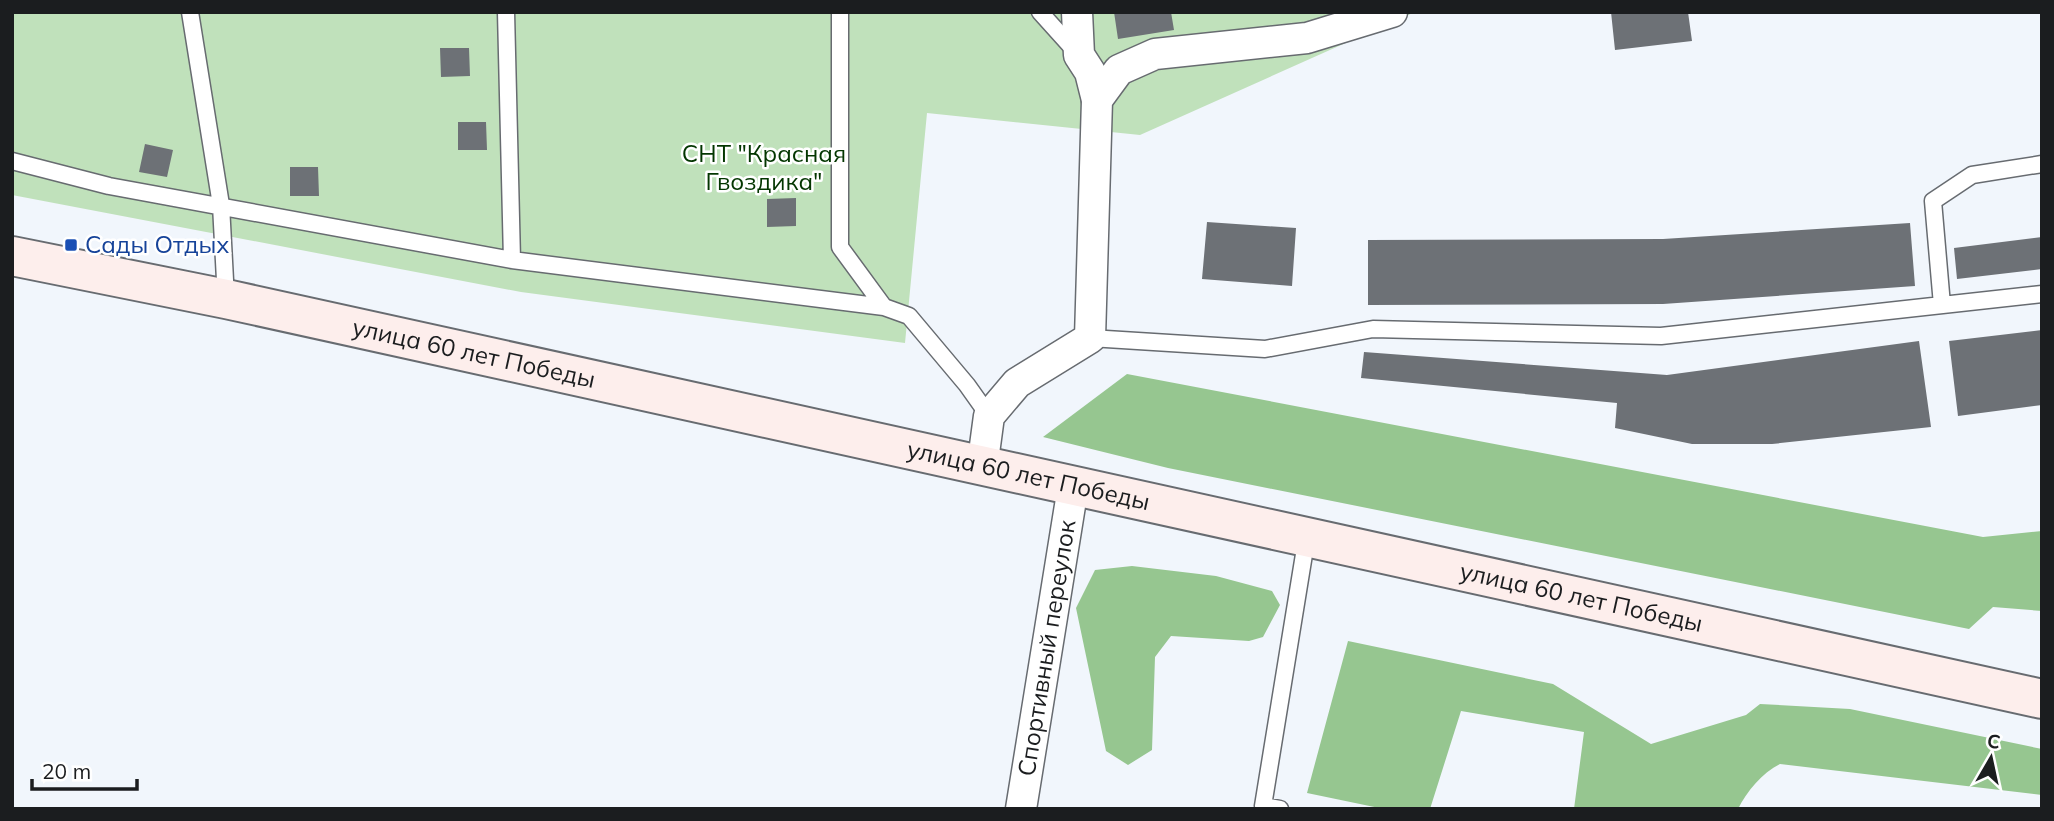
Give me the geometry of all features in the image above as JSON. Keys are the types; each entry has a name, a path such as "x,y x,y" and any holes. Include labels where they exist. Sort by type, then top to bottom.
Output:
{"street":[{"path":"982,468 989,416 1017,383 1090,338 1097,100 1090,72 1079,55 1077,12"},
{"path":"1097,100 1119,70 1155,54 1307,38 1392,12"},
{"name":"улица 60 лет Победы","path":"12,256 226,299 982,468 1307,536 2042,699"},
{"name":"Спортивный переулок","path":"1021,809 1073,487"}],"lane":[{"path":"190,12 221,205 226,299"},
{"path":"506,12 512,260"},
{"path":"840,12 840,247 884,307"},
{"path":"1040,12 1079,55"},
{"path":"12,161 109,186 512,260 884,307 909,316 967,385 989,416"},
{"path":"1942,305 1933,201 1972,175 2042,164"},
{"path":"1090,338 1265,349 1373,329 1661,336 2042,294"},
{"path":"1280,809 1263,807 1307,536"}],"green space":[{"name":"СНТ \"Красная Гвоздика\"","path":"12,12 1415,12 1140,135 927,113 905,343 521,292 12,195"},
{"path":"1127,374 1983,537 2042,531 2042,611 1993,607 1969,629 1168,468 1043,437"},
{"path":"1132,566 1216,576 1272,591 1280,605 1263,637 1249,641 1171,636 1155,657 1152,750 1128,765 1106,751 1076,608 1095,570"},
{"path":"1348,641 1553,684 1651,744 1746,715 1760,704 1850,709 2042,749 2042,795 1780,764 1756,783 1738,809 1574,809 1584,732 1461,711 1430,809 1384,809 1307,793"}],"building":[{"path":"1114,12 1171,12 1174,30 1118,39"},
{"path":"1611,12 1688,12 1692,41 1615,50"},
{"path":"440,48 469,48 470,76 441,77"},
{"path":"458,122 486,122 487,150 458,150"},
{"path":"145,144 173,150 167,177 139,172"},
{"path":"290,167 318,167 319,196 290,196"},
{"path":"796,198 796,226 767,227 767,199"},
{"path":"1207,222 1296,228 1292,286 1202,279"},
{"path":"1910,223 1915,286 1663,304 1368,305 1368,240 1663,239"},
{"path":"2042,237 2042,269 1957,279 1954,248"},
{"path":"2042,330 2042,405 1958,416 1949,341"},
{"path":"1919,341 1931,427 1772,444 1692,444 1615,428 1617,403 1361,378 1364,352 1667,375"}],"place":[{"name":"Сады Отдых","path":"71,245"}]}
